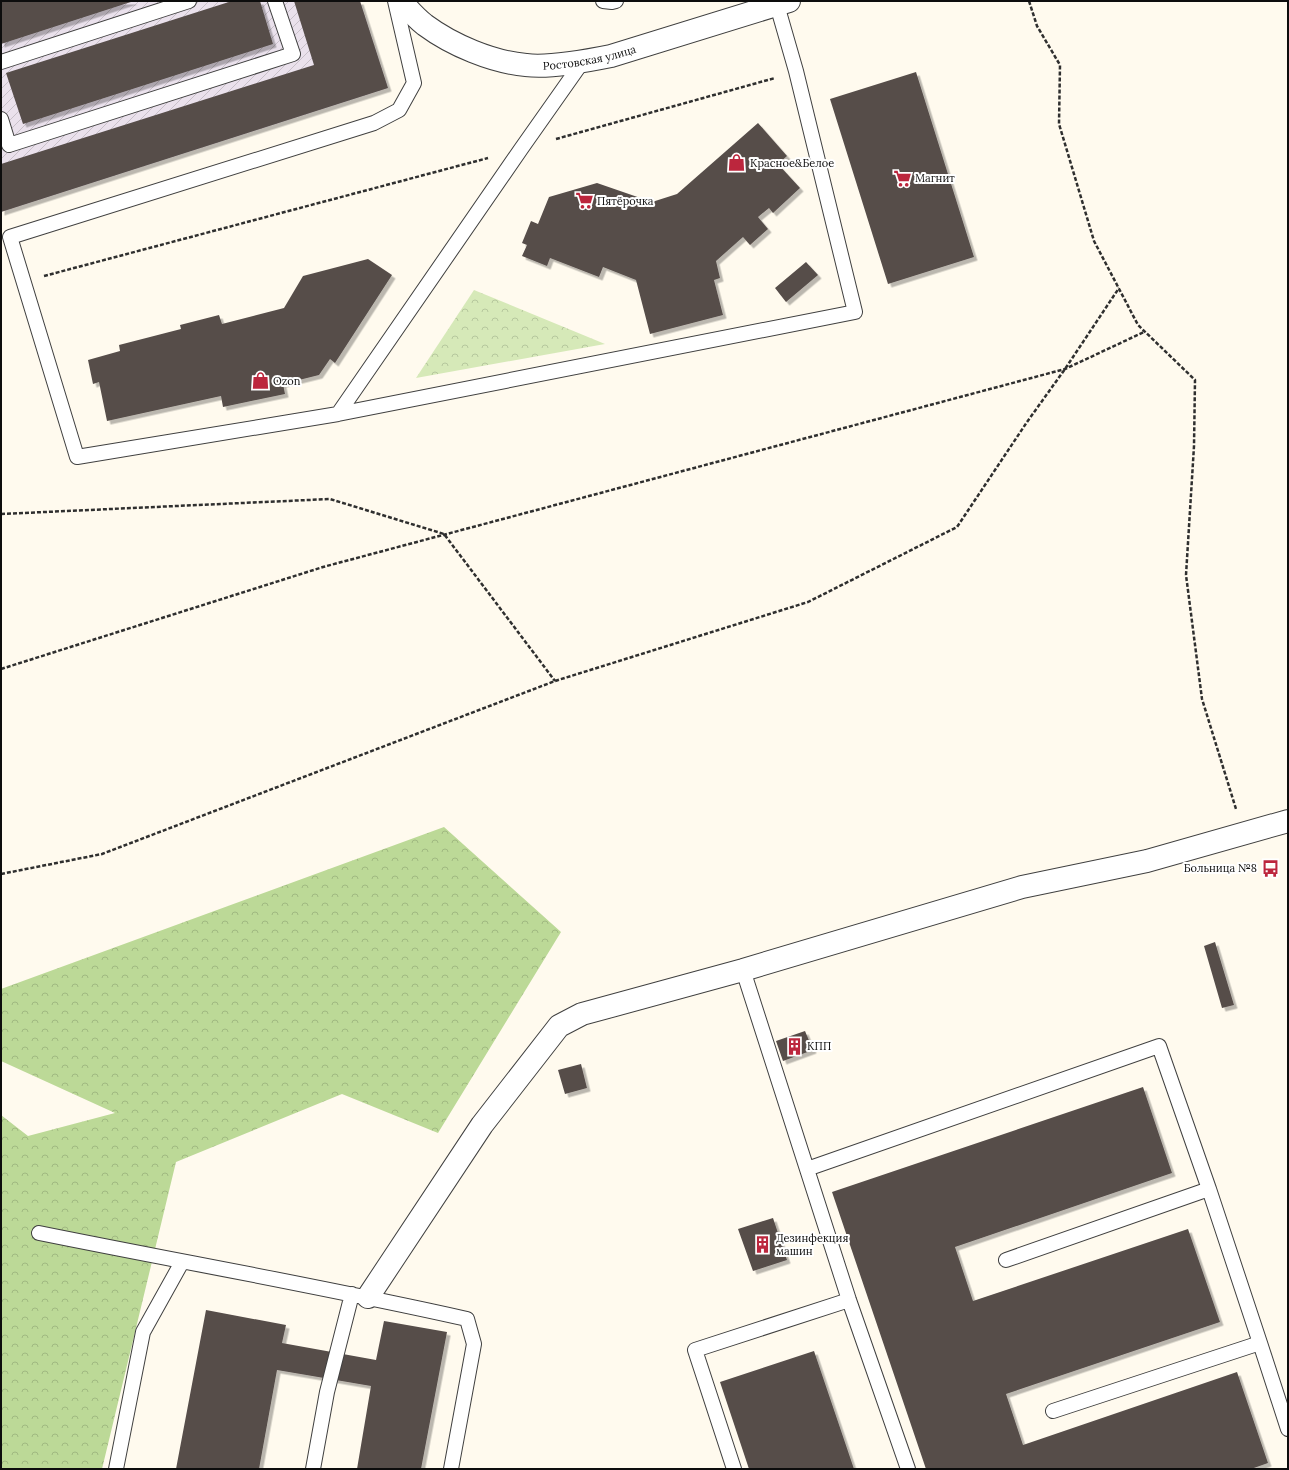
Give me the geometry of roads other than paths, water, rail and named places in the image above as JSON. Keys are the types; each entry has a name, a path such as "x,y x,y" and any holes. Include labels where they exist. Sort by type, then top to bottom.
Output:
{"street":[{"name":"Ростовская улица","path":"401,1 424,25 461,46 504,62 527,66 584,61 611,56 782,3"},
{"path":"360,1295 482,1124 559,1026 582,1014 743,970 1022,887 1147,861 1288,821"}],"lane":[{"path":"1,62 189,1"},
{"path":"1,119 9,145 293,54 275,1"},
{"path":"395,1 414,83 399,110 374,123 10,237 77,457 338,414 855,312 796,72 782,3"},
{"path":"603,1 616,1"},
{"path":"338,414 521,149 584,61"},
{"path":"743,970 849,1300 908,1469"},
{"path":"807,1169 1159,1046 1209,1189 1288,1429"},
{"path":"1006,1260 1209,1189"},
{"path":"39,1233 182,1262 360,1295 467,1319 474,1344 451,1469"},
{"path":"116,1469 143,1332 182,1262"},
{"path":"313,1469 327,1392 360,1295"},
{"path":"734,1469 695,1350 849,1300"},
{"path":"1053,1411 1260,1343"}],"place":[{"name":"Красное&Белое","path":"737,163"},
{"name":"Магнит","path":"902,178"},
{"name":"Пятёрочка","path":"584,201"},
{"name":"Ozon","path":"260,381"},
{"name":"Больница №8","path":"1270,868"},
{"name":"КПП","path":"794,1046"},
{"name":"Дезинфекция машин","path":"763,1244"}]}
